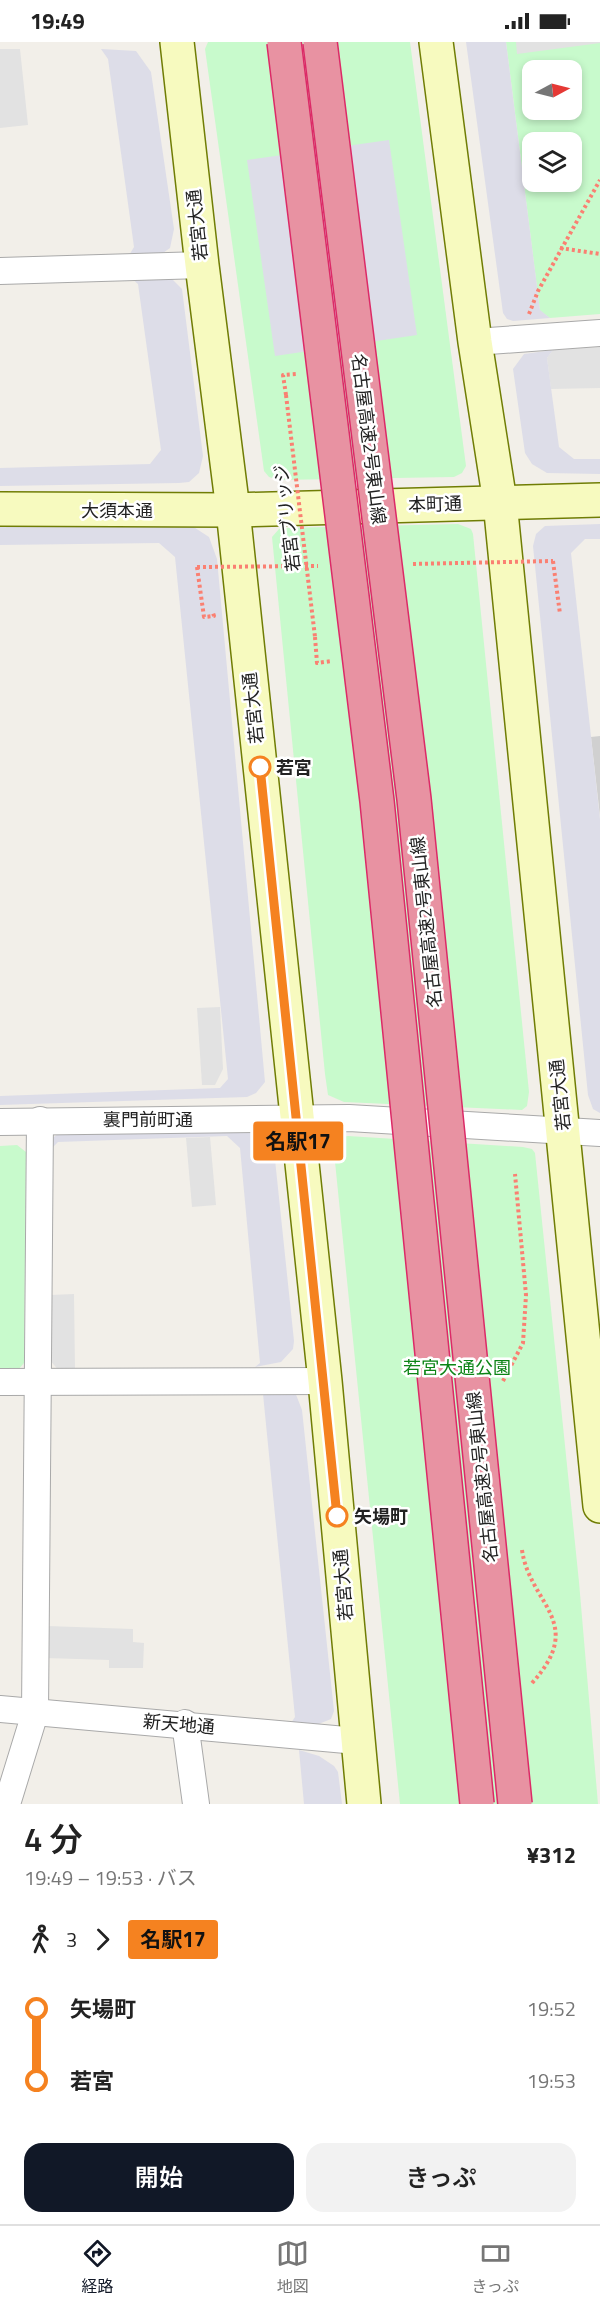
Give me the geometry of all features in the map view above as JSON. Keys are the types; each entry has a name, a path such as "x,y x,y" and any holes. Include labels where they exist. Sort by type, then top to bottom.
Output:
{"highway":[{"name":"名古屋高速2号東山線","path":"284,42 377,801 477,1804"},
{"name":"名古屋高速2号東山線","path":"320,42 414,799 515,1804"}],"street":[{"name":"若宮大通","path":"177,42 233,510 325,1381 364,1804"},
{"name":"若宮大通","path":"436,42 500,502 600,1506"},
{"path":"0,271 202,266"},
{"path":"476,342 600,333"},
{"name":"本町通","path":"233,510 600,500"},
{"name":"大須本通","path":"0,509 233,510"},
{"name":"裏門前町通","path":"0,1122 349,1118 600,1133"},
{"path":"8,1804 35,1713 40,1120"},
{"path":"0,1382 325,1381"},
{"name":"新天地通","path":"0,1709 185,1723 357,1741"},
{"path":"185,1723 196,1804"}],"path":[{"path":"527,320 538,291 560,248 600,180"},
{"path":"560,248 600,254"},
{"name":"若宮ブリッジ","path":"286,395 317,663 332,661 330,650"},
{"path":"207,558 208,570"},
{"path":"553,561 560,614"},
{"path":"197,567 204,616 214,616 212,604"},
{"path":"500,1386 523,1343 526,1295 515,1174"},
{"path":"522,1549 525,1571 549,1607 554,1619 556,1635 551,1657 528,1686"}],"shaded area":[{"path":"466,42 506,42 522,168 522,192 525,192 540,310 550,318 513,321 507,319 503,313"},
{"path":"516,42 600,42 600,43 517,54"},
{"path":"0,49 20,49 28,125 0,128"},
{"path":"101,49 136,51 151,72 174,229 170,248 160,255 128,257 134,247 108,59"},
{"path":"389,140 417,335 275,356 247,160"},
{"path":"131,278 172,279 182,289 203,456 199,473 189,482 179,483 0,486 0,468 150,464 161,450 138,284"},
{"path":"600,347 600,388 551,389 547,358 553,350"},
{"path":"553,350 547,358 559,447 574,459 600,459 600,474 547,473 532,464 525,453 513,369 524,354"},
{"path":"189,524 209,537 217,559 265,1082 256,1093 247,1097 0,1105 0,1096 220,1088 228,1079 175,557 159,543 0,545 0,525"},
{"path":"600,524 600,539 585,539 571,553 600,819 600,1113 593,1109 588,1095 533,546 536,534 545,526"},
{"path":"600,736 600,816 591,737"},
{"path":"220,1007 223,1069 215,1085 202,1085 197,1008"},
{"path":"247,1128 266,1134 274,1150 294,1341 293,1349 281,1362 255,1367 260,1363 240,1148 227,1136 58,1142 51,1149 51,1139 58,1134"},
{"path":"210,1137 216,1205 192,1207 186,1138"},
{"path":"74,1294 75,1370 59,1371 50,1360 50,1295"},
{"path":"295,1392 302,1410 334,1711 331,1719 316,1725 291,1723 295,1717 263,1394"},
{"path":"47,1626 133,1629 133,1642 144,1643 143,1668 109,1668 109,1660 46,1658"},
{"path":"299,1750 319,1756 334,1766 338,1772 342,1804 304,1804"}],"green space":[{"path":"208,42 410,42 466,466 462,473 454,477 278,480 269,477 264,471 205,49"},
{"path":"506,42 600,42 600,314 550,318 540,311 525,192 582,192 582,132 522,132 522,169"},
{"path":"458,524 471,529 473,534 529,1092 527,1106 522,1110 344,1102 328,1095 325,1074 272,537 279,529 285,528"},
{"name":"若宮大通公園","path":"348,1136 523,1147 532,1149 535,1153 579,1582 598,1804 400,1804 334,1152 338,1141"},
{"path":"17,1145 26,1152 24,1363 18,1370 0,1371 0,1146"}],"bus line":[{"name":"名駅17","path":"260,767 325,1381 337,1516"}],"place":[{"name":"若宮","path":"260,767"},
{"name":"矢場町","path":"337,1516"}]}
